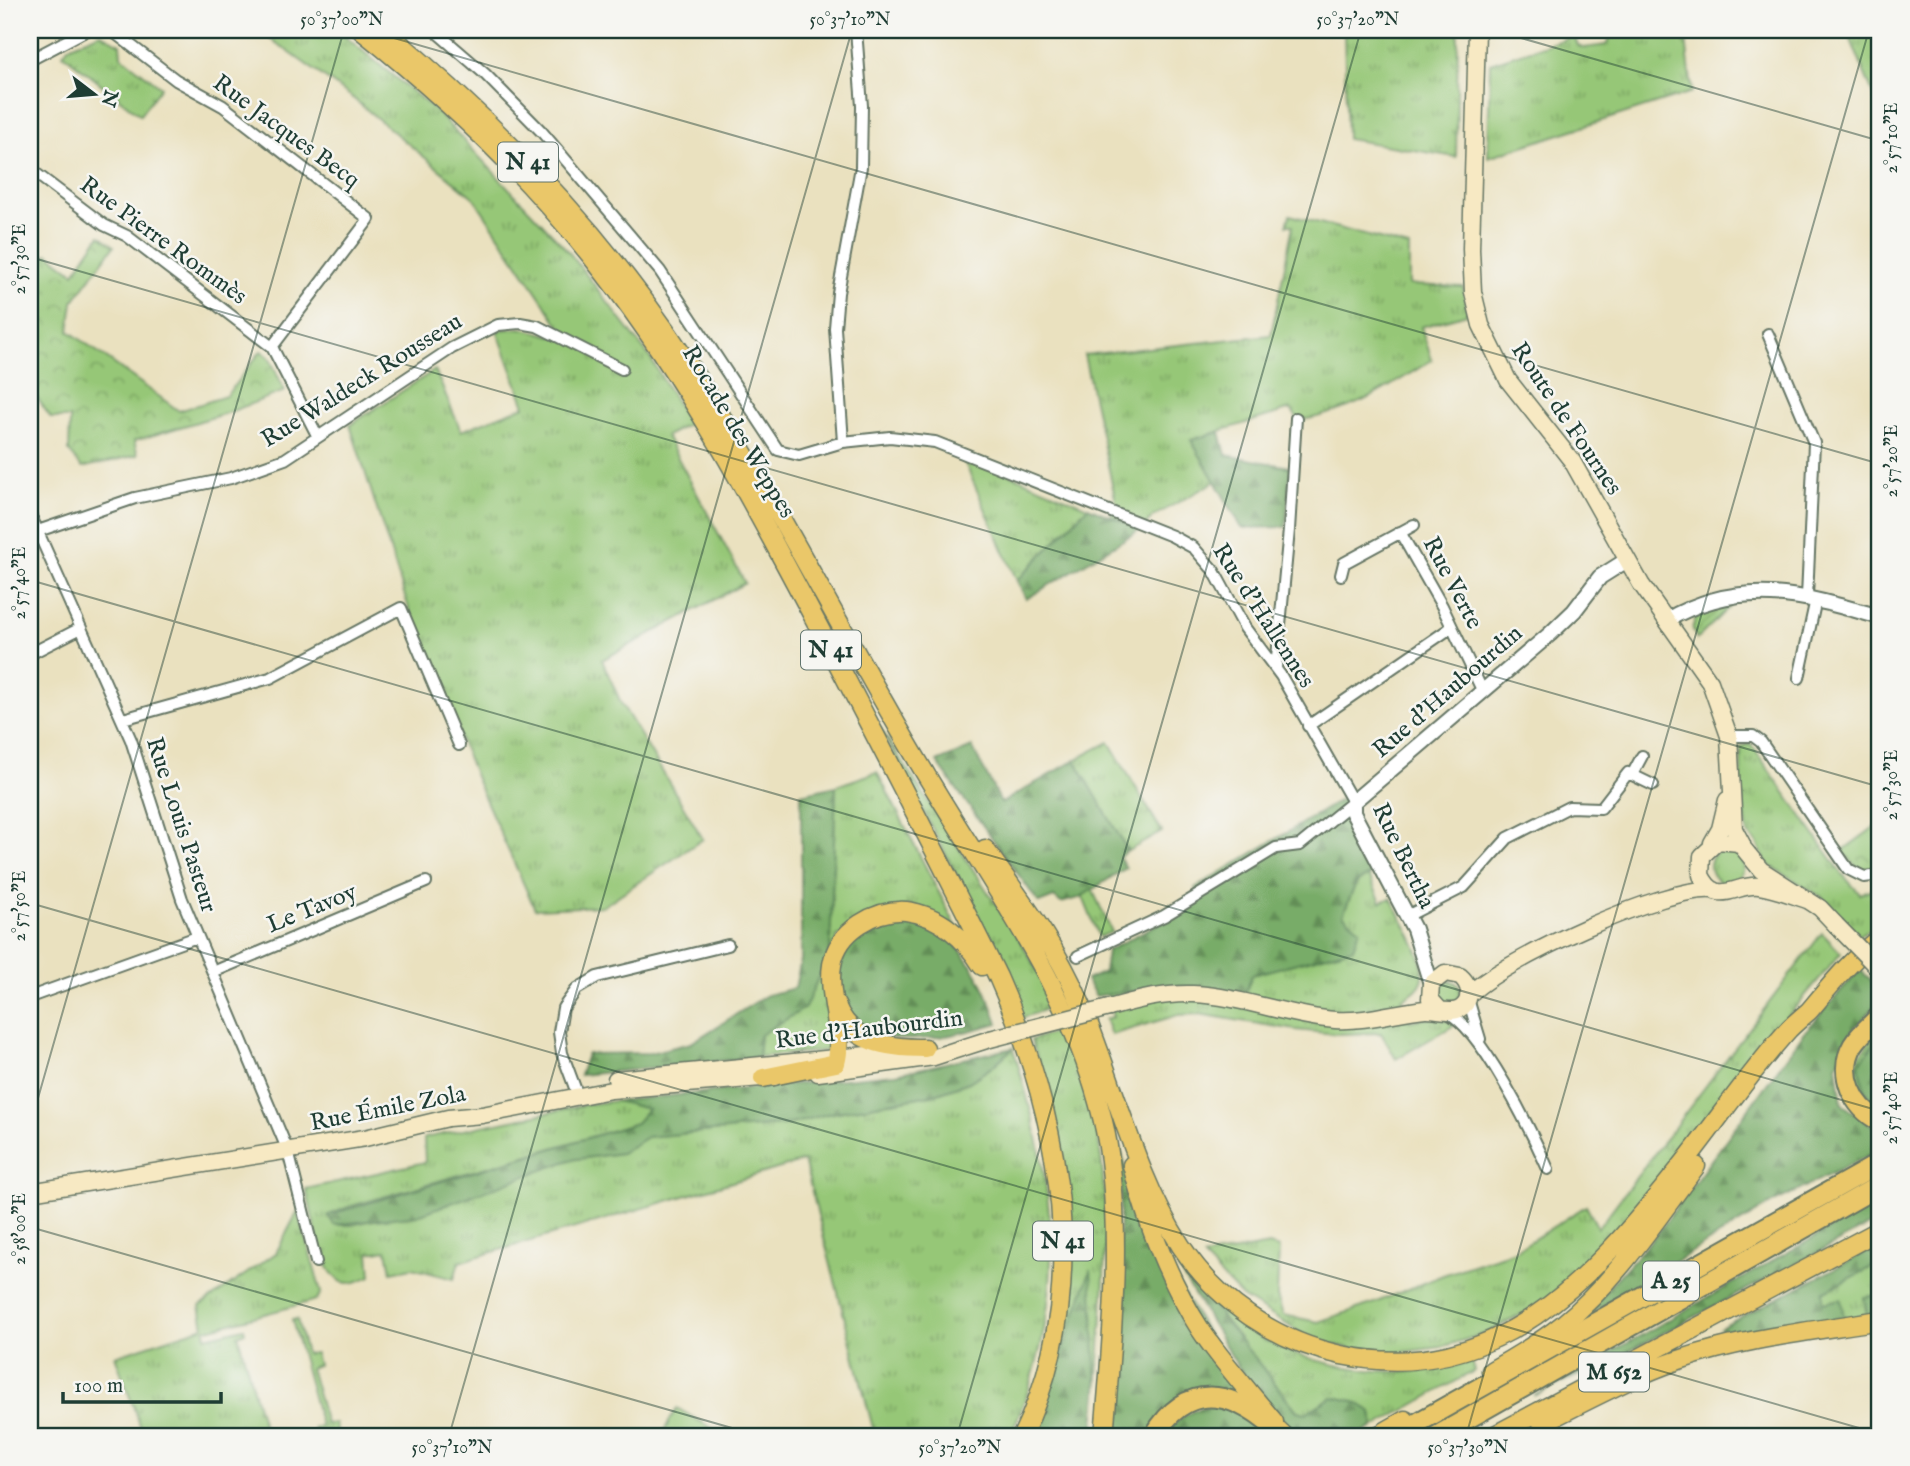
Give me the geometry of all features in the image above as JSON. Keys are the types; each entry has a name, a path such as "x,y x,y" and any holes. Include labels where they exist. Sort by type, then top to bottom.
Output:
{"highway":[{"name":"Rocade des Weppes","path":"361,30 434,92 522,176 601,269 677,375 771,535 1006,994 1023,1044"},
{"name":"Rocade des Weppes","path":"384,30 480,113 525,159 582,223 645,302 684,357 739,447 884,702"},
{"path":"884,702 1057,956 1078,996 1170,1228 1201,1273 1232,1304 1277,1333 1314,1348 1360,1358 1419,1359 1458,1353 1495,1339 1534,1317 1574,1287 1636,1223 1790,1028 1852,961 1880,937"},
{"name":"N 41","path":"884,702 1042,962 1067,1013 1094,1087 1108,1147 1114,1217 1104,1436"},
{"path":"757,1074 830,1066 838,1059 832,988 834,958 847,935 858,925 881,914 913,912 947,927 974,953 1023,1044"},
{"path":"832,988 842,1017 862,1035 883,1046 925,1048"},
{"path":"1377,1436 1544,1339 1583,1307 1656,1220 1793,1037 1804,1015"},
{"path":"1880,1016 1857,1040 1849,1058 1849,1085 1859,1105 1880,1121"},
{"path":"1857,1040 1880,1023"},
{"name":"N 41","path":"1022,1436 1044,1380 1052,1346 1063,1234 1052,1143 1023,1044"},
{"path":"1114,1090 1146,1213 1174,1284 1216,1351 1284,1436"},
{"name":"A 25","path":"1394,1436 1880,1163"},
{"name":"A 25","path":"1439,1436 1880,1185"},
{"name":"M 652","path":"1493,1436 1880,1230"},
{"path":"1514,1436 1629,1381 1694,1355 1745,1343 1880,1320"},
{"path":"1154,1436 1178,1408 1212,1398 1245,1405 1284,1436"}],"main road":[{"path":"1469,30 1472,172"},
{"path":"1472,172 1477,30"},
{"name":"Route de Fournes","path":"1472,172 1473,292 1493,353 1508,380 1577,468 1627,560 1708,677 1729,736 1731,777"},
{"path":"1387,1015 1458,1010 1481,983 1517,962 1645,903 1695,873 1722,822 1731,777"},
{"path":"1731,777 1734,828 1752,858 1766,874 1807,900 1836,925 1880,970"},
{"path":"1712,843 1727,839 1742,844"},
{"path":"1740,889 1751,876 1752,858"},
{"path":"1700,862 1702,878 1714,890"},
{"path":"1645,903 1692,890 1726,893 1762,886 1807,900"},
{"path":"1387,1015 1417,1001 1440,974 1469,975 1517,962"},
{"path":"1453,973 1467,985 1468,997"},
{"path":"1430,987 1431,1001 1443,1011"},
{"name":"Rue d'Haubourdin","path":"757,1074 905,1062 956,1051 990,1039 1157,996 1196,995 1333,1020 1362,1020 1387,1015"},
{"name":"Rue d'Haubourdin","path":"838,1059 990,1039"},
{"path":"577,1091 757,1074"},
{"name":"Rue Émile Zola","path":"30,1192 339,1141 402,1118 436,1110 577,1091"}],"street":[{"path":"30,60 87,30"},
{"name":"Rue Jacques Becq","path":"111,30 182,83 223,106 369,219 272,347"},
{"name":"Rue d'Hallennes","path":"433,30 485,75 542,132 660,271 778,450 799,455 844,442 890,437 947,445 1172,536 1194,548 1210,565 1245,628 1276,668 1353,802"},
{"path":"844,442 835,328 860,167 862,106 856,30"},
{"name":"Rue Pierre Rommès","path":"30,169 104,225 127,236 272,347 318,437"},
{"name":"Rue Waldeck Rousseau","path":"38,531 143,495 241,475 285,459 452,348 498,325 520,323 537,326 622,369"},
{"path":"1768,334 1814,443 1811,598 1799,678"},
{"path":"1276,668 1290,523 1296,418"},
{"name":"Rue Louis Pasteur","path":"30,514 123,719 167,859 197,937 288,1151 316,1262"},
{"name":"Rue Verte","path":"1341,575 1344,563 1413,525"},
{"name":"Rue Verte","path":"1401,532 1483,692"},
{"name":"Rue d'Haubourdin","path":"1078,956 1164,916 1276,848 1302,843 1483,692 1574,611 1600,577 1627,560"},
{"path":"1667,620 1694,604 1720,597 1762,593 1811,598 1880,617"},
{"path":"123,719 270,678 401,608 459,745"},
{"path":"30,654 81,628"},
{"path":"1308,726 1452,628"},
{"path":"1729,736 1757,738 1844,865 1857,875 1880,875"},
{"path":"1411,923 1464,887 1508,838 1569,807 1594,810 1601,808 1623,776 1633,773 1642,756"},
{"path":"1633,773 1653,785"},
{"name":"Rue Bertha","path":"1353,802 1353,813 1411,923 1438,964 1453,973"},
{"name":"Le Tavoy","path":"213,972 426,882"},
{"name":"Rue Bertha","path":"1411,923 1430,987"},
{"path":"30,997 197,937"},
{"path":"577,1091 562,1053 559,1032 563,1009 577,989 597,976 728,945"},
{"path":"1468,997 1473,1023 1490,1061 1526,1123 1548,1169"},
{"path":"1443,1011 1460,1020 1490,1061"}],"green space":[{"path":"258,30 337,30 436,111 568,251 649,356 689,424 666,436 745,583 602,660 621,703 703,839 603,906 535,909 476,779 410,612 350,425 435,370 461,431 525,406 497,330 521,328 553,336 560,327 474,198 349,95"},
{"path":"1344,30 1458,30 1456,157 1347,139"},
{"path":"1614,30 1685,30 1692,92 1488,157 1490,63 1574,36 1578,46 1584,48 1606,45"},
{"path":"1847,30 1880,30 1880,111"},
{"path":"100,33 120,44 121,56 161,87 140,115 63,54 68,47"},
{"path":"1290,215 1409,247 1409,285 1463,287 1467,314 1421,327 1432,360 1354,405 1299,421 1291,409 1191,440 1216,481 1154,516 1141,529 1111,516 1116,502 1084,355 1271,335 1293,225 1287,225"},
{"path":"100,235 114,246 73,302 69,331 179,411 226,396 261,351 269,357 285,391 227,413 134,441 138,455 82,468 69,451 70,418 51,418 35,395 30,394 30,262 49,254 74,273"},
{"path":"1220,432 1226,455 1290,467 1286,527 1242,528 1191,440"},
{"path":"961,454 1088,507 1017,581"},
{"path":"1088,507 1141,529 1026,599 1017,581"},
{"path":"1729,607 1697,639 1692,629 1697,613 1704,609"},
{"path":"880,728 1022,944 1057,1005 1022,1018 992,943"},
{"path":"1109,742 1162,832 1128,851 1075,760"},
{"path":"1750,743 1843,875 1860,894 1880,885 1880,923 1859,935 1822,897 1766,863 1757,843 1748,834 1741,788 1741,747"},
{"path":"972,747 1001,803 1075,760 1128,851 1119,857 1126,868 1079,898 1061,903 1054,897 1039,903 937,762"},
{"path":"877,772 956,926 909,905 837,937 831,1050 758,1057 760,1035 778,1023 830,951 836,786"},
{"path":"836,786 830,951 805,1008 760,1035 758,1057 580,1075 587,1054 650,1053 691,1043 767,995 795,988 801,960 801,794"},
{"path":"1344,798 1378,870 1356,883 1343,915 1360,929 1353,948 1252,975 1244,997 1177,986 1096,996 1086,980 1104,972 1107,951 1202,900 1195,888"},
{"path":"1880,823 1880,868 1861,872 1842,851"},
{"path":"1727,849 1739,854 1744,866 1739,878 1727,883 1715,878 1710,866 1715,854"},
{"path":"1368,874 1381,902 1391,898 1418,951 1423,973 1421,984 1402,999 1409,1021 1437,1018 1455,1023 1451,1027 1396,1059 1381,1033 1336,1034 1296,1030 1199,1014 1178,1015 1111,1035 1105,1019 1113,1017 1107,994 1177,986 1215,990 1252,975 1352,948 1342,915 1356,883"},
{"path":"1092,889 1112,932 1099,937 1082,895"},
{"path":"887,922 914,922 944,935 957,947 978,976 998,1023 957,1034 900,1039 870,1031 856,1021 841,993 839,977 842,961 850,946 863,933"},
{"path":"1822,933 1841,953 1756,1054 1664,1176 1606,1244 1546,1301 1487,1333 1441,1347 1379,1355 1311,1339 1242,1297 1203,1257 1269,1245 1279,1248 1277,1296 1283,1315 1318,1322 1515,1251 1586,1206 1598,1228"},
{"path":"1860,970 1880,988 1880,1002 1854,1028 1837,1065 1842,1104 1880,1131 1880,1150 1774,1202 1578,1321 1657,1234 1804,1033"},
{"path":"1449,981 1457,984 1460,992 1457,1000 1449,1003 1441,1000 1438,992 1441,984"},
{"path":"1067,1029 1090,1101 1101,1159 1105,1225 1103,1292 1097,1392 1090,1271 1049,1396 1067,1305 1070,1217 1057,1129 1031,1040"},
{"path":"1880,1031 1880,1036 1868,1050 1871,1100 1880,1107 1880,1112 1862,1092 1856,1072 1862,1052"},
{"path":"1880,1036 1880,1107 1865,1088 1859,1064"},
{"path":"1013,1048 1039,1147 1051,1242 1050,1289 1043,1337 1030,1385 1010,1436 875,1436 804,1161 459,1262 454,1279 412,1268 391,1272 387,1250 369,1253 371,1276 356,1282 340,1281 333,1275 322,1253 306,1189 425,1162 424,1138 590,1104 616,1101 649,1109 636,1123 348,1207 329,1215 335,1225 352,1225 451,1201 570,1160 621,1153 646,1137 791,1124 827,1114 935,1094 969,1082 992,1067"},
{"path":"1013,1048 992,1067 969,1082 935,1094 827,1114 791,1124 647,1137 621,1153 570,1160 418,1215 334,1225 328,1215 636,1123 648,1109 616,1101 896,1074"},
{"path":"1115,1132 1143,1224 1243,1395 1214,1390 1147,1436 1112,1436 1121,1188"},
{"path":"1880,1200 1880,1220 1625,1353 1534,1396"},
{"path":"298,1211 321,1292 317,1300 205,1330 206,1337 244,1328 245,1332 238,1335 266,1436 144,1436 115,1356 204,1327 200,1306 276,1253"},
{"path":"1167,1241 1231,1316 1260,1338 1282,1349 1357,1369 1407,1372 1440,1369 1471,1361 1474,1371 1374,1427 1372,1412 1354,1401 1332,1397 1306,1413 1297,1411 1192,1280 1179,1259 1176,1265"},
{"path":"1880,1245 1880,1263 1823,1292 1823,1303 1841,1299 1844,1319 1729,1339 1720,1328"},
{"path":"1179,1259 1192,1280 1297,1411 1306,1413 1332,1397 1354,1401 1372,1412 1374,1427 1357,1436 1297,1436 1240,1370 1176,1265"},
{"path":"1880,1263 1880,1295 1864,1297 1867,1316 1844,1319 1823,1303 1823,1292"},
{"path":"1091,1269 1097,1392 1093,1436 1033,1436"},
{"path":"1880,1295 1880,1313 1867,1316 1864,1297"},
{"path":"297,1319 306,1354 315,1353 318,1365 310,1368 326,1424 335,1423 337,1436 311,1436 315,1435 314,1428 321,1426 292,1320"},
{"path":"1227,1405 1275,1436 1166,1436 1178,1421 1192,1412"},
{"path":"677,1408 725,1436 661,1436"}]}
